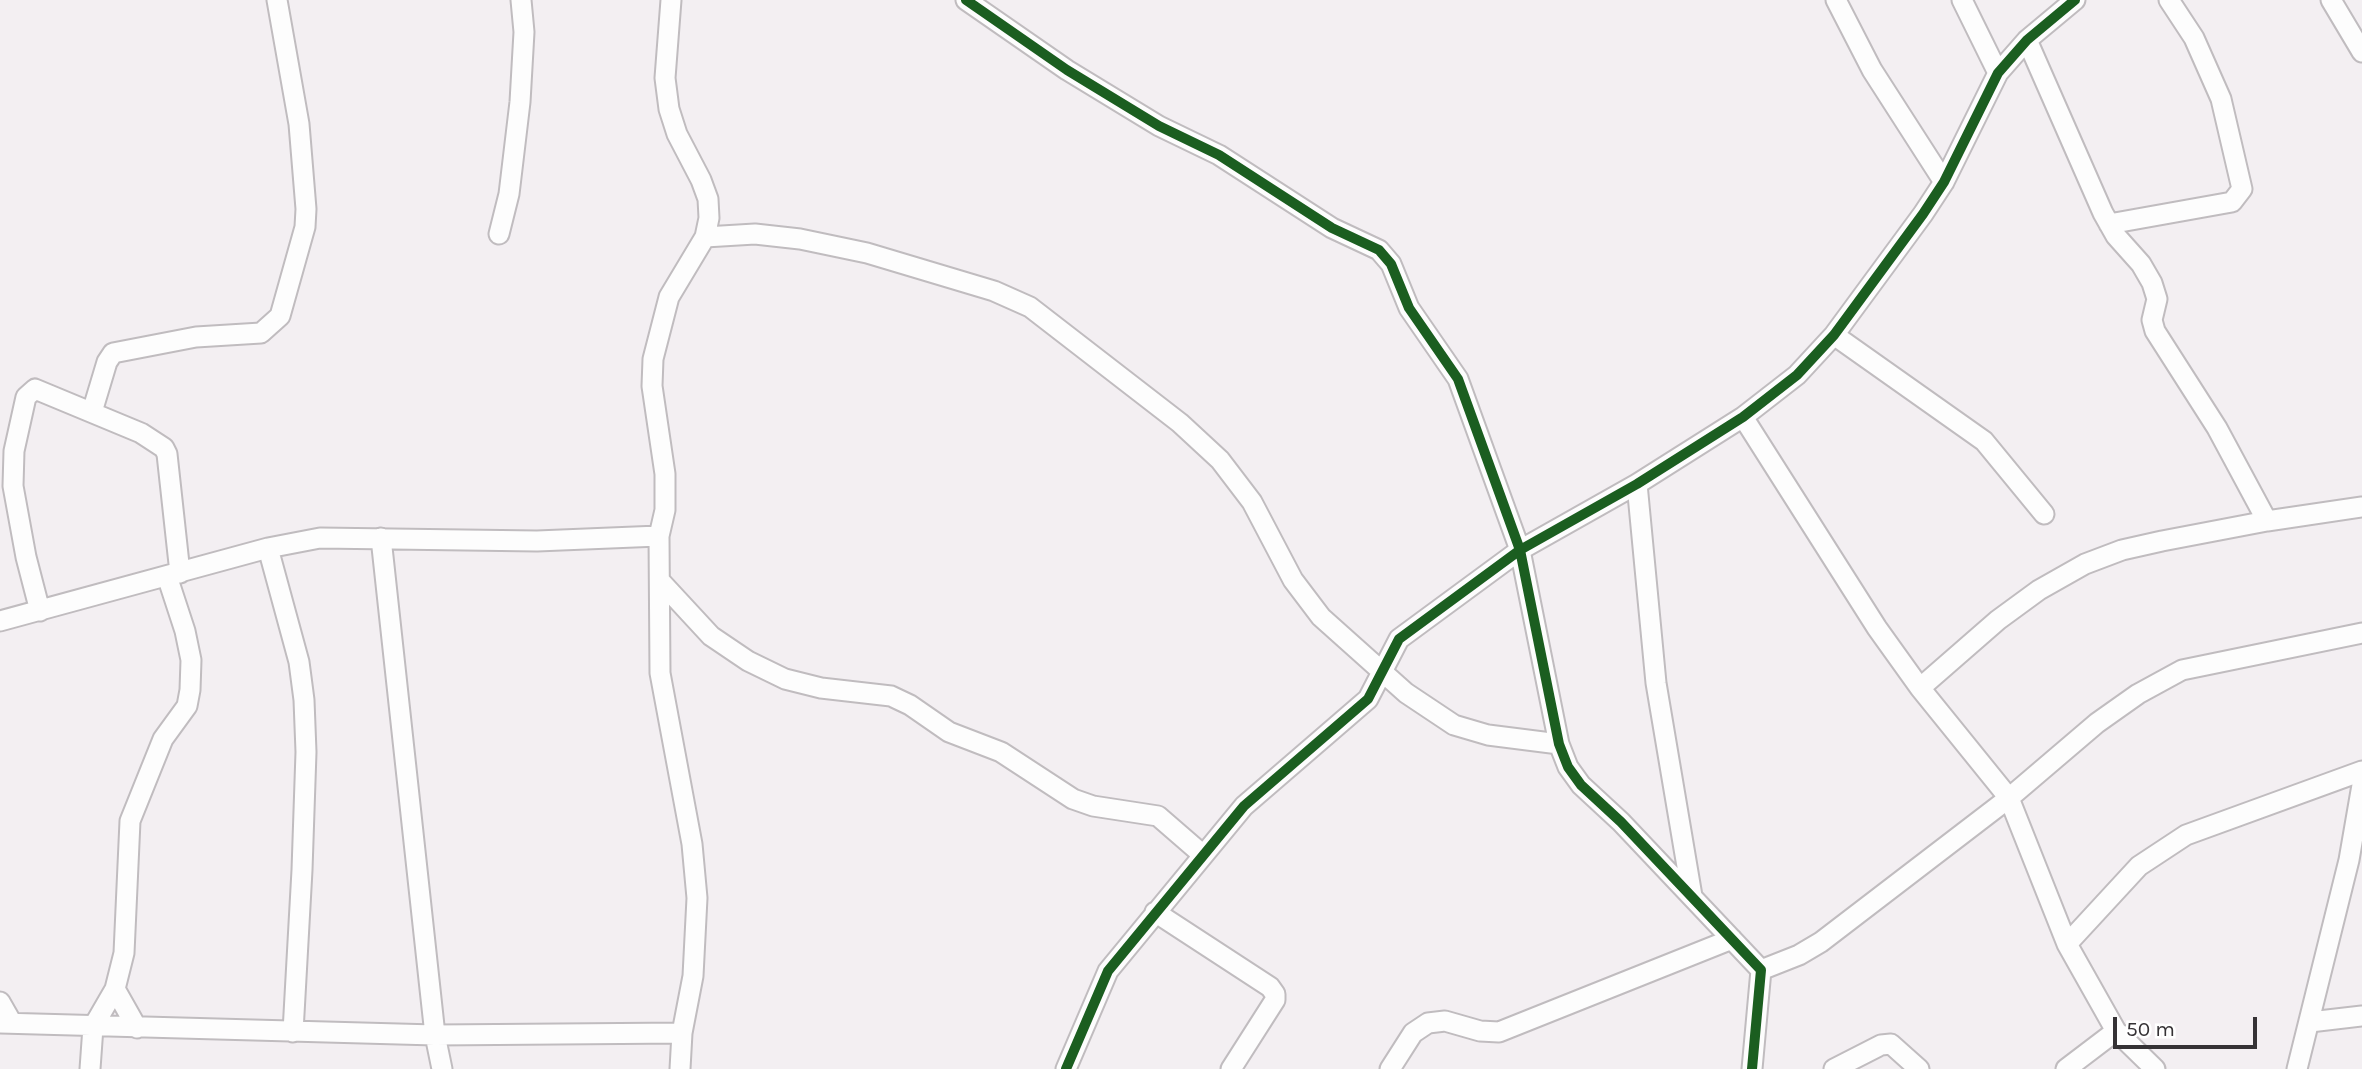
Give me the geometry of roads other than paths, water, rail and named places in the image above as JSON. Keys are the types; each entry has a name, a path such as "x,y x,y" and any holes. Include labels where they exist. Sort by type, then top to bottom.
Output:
{"street":[{"path":"92,412 107,362 113,353 196,337 261,333 280,316 305,227 306,209 299,124 276,0"},
{"path":"499,234 509,194 520,102 524,32 521,0"},
{"path":"671,0 665,78 669,109 708,199 709,218 705,237 669,298 653,359 652,386 665,474 665,510 659,536 660,673 692,844 697,898 693,975 682,1033 680,1069"},
{"path":"966,0 1067,70 1148,119 1220,155 1332,228 1379,250 1391,264 1409,307 1458,379 1520,550 1559,744 1568,767 1581,785 1621,821 1761,970 1752,1069"},
{"path":"1836,0 1872,70 1944,182"},
{"path":"1962,0 1998,73"},
{"path":"1066,1069 1108,971 1244,806 1368,699 1380,671 1399,639 1520,550 1637,484 1743,417 1797,375 1834,335 1944,182 1998,73 2027,40 2075,0"},
{"path":"2109,224 2232,202 2242,189 2221,99 2194,38 2169,0"},
{"path":"2331,0 2362,52"},
{"path":"2027,40 2109,224 2152,282 2157,299 2152,320 2155,331 2217,428 2267,521"},
{"path":"705,237 755,234 840,247 931,270 1030,307 1180,423 1220,460 1252,502 1293,580 1321,617 1406,693 1454,725 1488,735 1559,744"},
{"path":"1834,335 1984,441 2044,514"},
{"path":"40,611 26,557 13,486 15,451 26,397 35,389 141,433 167,454 173,575 191,660 187,706 163,739 130,821 124,953 115,989 93,1027 90,1069"},
{"path":"1743,417 1877,628 1920,688 2010,798 2067,943 2116,1031 2155,1069"},
{"path":"1637,484 1657,683 1692,896"},
{"path":"1920,688 1998,620 2039,590 2085,564 2122,550 2267,521 2362,508"},
{"path":"0,621 268,548 320,538 537,541 659,536"},
{"path":"381,538 435,1035 442,1069"},
{"path":"268,548 299,662 304,700 303,844 293,1032"},
{"path":"661,582 711,636 748,661 785,679 821,688 891,696 910,705 949,732 1001,752 1073,799 1093,806 1158,816 1203,855"},
{"path":"1761,970 1799,955 1821,942 2010,798 2097,723 2138,694 2182,670 2362,633"},
{"path":"1357,647 1399,639"},
{"path":"1368,699 1406,693"},
{"path":"2067,943 2140,866 2186,835 2362,771"},
{"path":"2297,1069 2349,860 2362,785"},
{"path":"1155,912 1270,987 1275,994 1275,1000 1231,1069"},
{"path":"1390,1069 1413,1033 1428,1023 1445,1021 1480,1031 1499,1032 1732,939"},
{"path":"115,989 136,1028"},
{"path":"0,1002 6,1023 93,1027 435,1035 682,1033"},
{"path":"2310,1022 2362,1016"},
{"path":"2066,1069 2116,1031"},
{"path":"1834,1069 1881,1045 1891,1044 1919,1069"}]}
